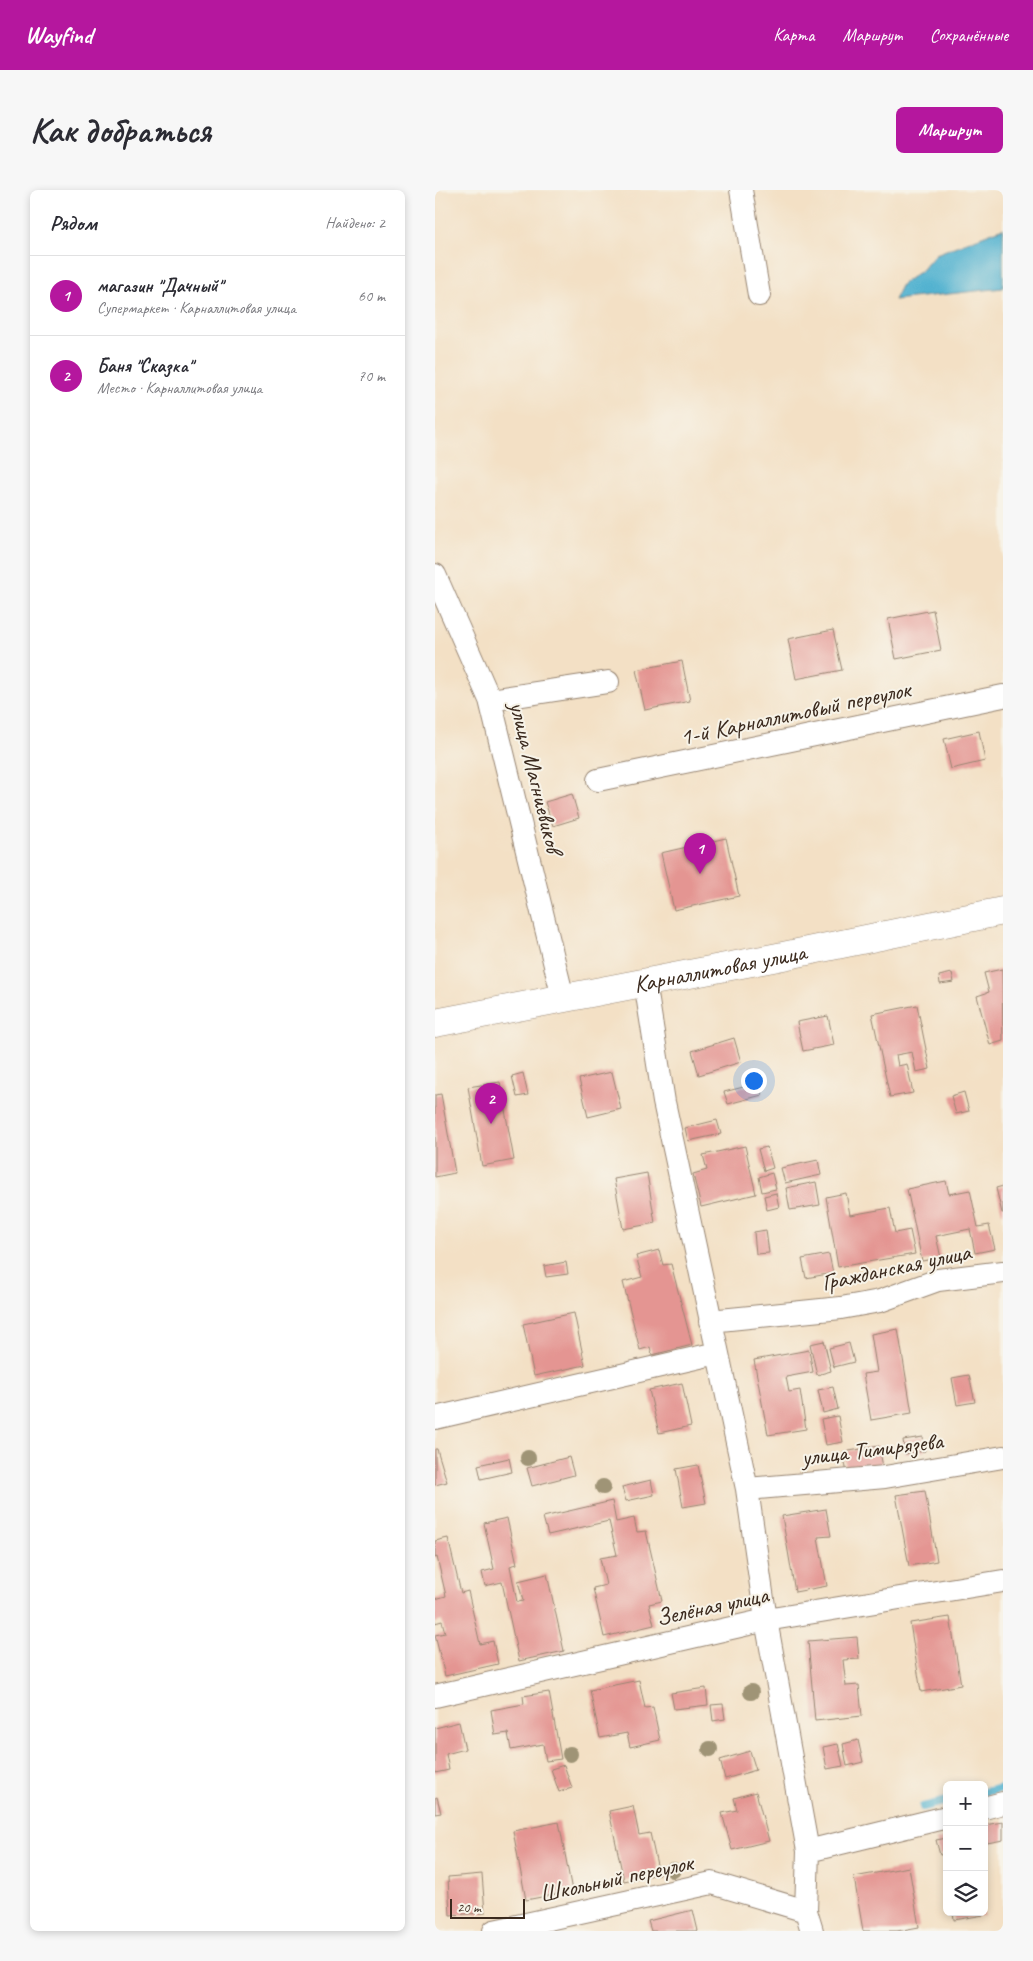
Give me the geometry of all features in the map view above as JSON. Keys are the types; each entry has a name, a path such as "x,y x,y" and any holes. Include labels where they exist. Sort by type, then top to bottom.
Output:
{"street":[{"path":"741,190 759,295"},
{"name":"улица Магниевиков","path":"435,575 490,700 563,998"},
{"path":"490,700 608,682"},
{"name":"1-й Карналлитовый переулок","path":"598,780 1003,696"},
{"name":"Карналлитовая улица","path":"435,1023 778,958 1003,911"},
{"path":"645,982 664,1102 747,1489 766,1620 808,1851 809,1921"},
{"name":"Гражданская улица","path":"710,1321 841,1308 880,1301 938,1280 1003,1272"},
{"path":"435,1418 717,1353"},
{"name":"улица Тимирязева","path":"747,1489 885,1477 1003,1458"},
{"name":"Зелёная улица","path":"435,1696 766,1620 1003,1581"},
{"path":"988,1807 1003,1803"},
{"path":"808,1851 943,1818"},
{"name":"Школьный переулок","path":"494,1931 712,1883 809,1921"}],"water":[{"path":"1003,228 1003,288 894,300 902,284 922,270 936,254"}],"building":[{"path":"933,610 941,650 896,659 888,619"},
{"path":"833,630 842,670 796,679 788,639"},
{"path":"682,661 690,701 645,710 636,670"},
{"path":"979,731 985,761 951,769 944,739"},
{"path":"572,794 579,818 553,826 545,802"},
{"path":"726,838 739,896 674,910 661,853"},
{"path":"1002,969 1003,1041 990,1045 977,996 989,992 984,973"},
{"path":"952,973 954,982 940,984 939,976"},
{"path":"917,1005 930,1069 916,1072 912,1052 896,1055 898,1066 907,1064 913,1093 890,1097 872,1014"},
{"path":"828,1016 834,1045 803,1051 797,1022"},
{"path":"734,1038 741,1062 699,1075 692,1051"},
{"path":"612,1072 621,1109 588,1117 579,1079"},
{"path":"523,1073 528,1095 517,1097 512,1076"},
{"path":"500,1082 514,1160 482,1166 468,1087"},
{"path":"759,1083 762,1095 728,1104 724,1092"},
{"path":"964,1092 969,1111 956,1114 951,1096"},
{"path":"441,1094 455,1173 435,1177 435,1095"},
{"path":"717,1120 721,1134 688,1141 685,1128"},
{"path":"745,1146 756,1194 701,1207 693,1174 707,1170 703,1155"},
{"path":"767,1147 773,1168 764,1171 758,1149"},
{"path":"818,1160 821,1175 785,1183 781,1168"},
{"path":"647,1173 655,1223 623,1229 614,1179"},
{"path":"772,1173 776,1189 762,1192 759,1177"},
{"path":"946,1181 949,1194 970,1190 978,1227 989,1225 995,1249 975,1253 970,1229 936,1236 941,1258 922,1261 907,1189"},
{"path":"816,1182 820,1205 790,1210 786,1188"},
{"path":"1003,1186 1003,1213 1002,1213 996,1188"},
{"path":"776,1193 779,1207 767,1210 764,1196"},
{"path":"846,1193 850,1215 890,1208 895,1233 910,1230 915,1254 838,1267 826,1197"},
{"path":"766,1230 769,1253 756,1254 754,1232"},
{"path":"659,1250 663,1265 671,1264 692,1345 652,1355 650,1347 640,1350 623,1282 642,1277 636,1256"},
{"path":"829,1254 833,1273 806,1278 802,1259"},
{"path":"566,1262 568,1274 546,1277 544,1266"},
{"path":"574,1313 585,1365 534,1376 523,1324"},
{"path":"898,1329 912,1413 871,1420 863,1374 877,1372 871,1334"},
{"path":"824,1341 831,1371 817,1375 810,1344"},
{"path":"849,1343 854,1362 834,1367 829,1348"},
{"path":"809,1350 813,1372 786,1377 789,1392 800,1390 806,1429 768,1435 754,1360"},
{"path":"969,1375 975,1402 957,1405 952,1378"},
{"path":"682,1383 691,1426 659,1433 649,1390"},
{"path":"833,1387 838,1409 823,1413 818,1390"},
{"path":"838,1416 843,1442 826,1445 821,1419"},
{"path":"923,1437 925,1451 905,1454 903,1440"},
{"path":"879,1446 883,1467 847,1473 843,1452"},
{"path":"435,1449 437,1449 447,1482 435,1485"},
{"path":"569,1457 574,1475 532,1486 527,1468"},
{"path":"509,1458 512,1472 481,1479 478,1465"},
{"path":"698,1465 706,1503 683,1507 676,1469"},
{"path":"651,1480 654,1495 626,1501 622,1487"},
{"path":"925,1491 937,1561 909,1566 896,1495"},
{"path":"612,1501 616,1522 634,1518 637,1532 646,1531 662,1601 649,1604 654,1625 604,1637 593,1588 606,1585 600,1558 617,1555 609,1521 548,1535 543,1517"},
{"path":"826,1509 831,1536 818,1537 827,1586 795,1592 782,1516"},
{"path":"507,1518 517,1564 510,1566 517,1602 523,1601 518,1581 547,1574 564,1651 519,1661 502,1582 485,1586 482,1572 494,1569 484,1523"},
{"path":"448,1538 461,1593 468,1591 480,1644 493,1641 498,1664 445,1676 435,1635 445,1633 442,1621 435,1623 435,1599 446,1596 437,1557 435,1558 435,1541"},
{"path":"950,1617 961,1685 921,1692 910,1623"},
{"path":"857,1637 859,1659 843,1660 846,1686 859,1685 862,1716 815,1721 808,1641"},
{"path":"639,1680 645,1708 653,1707 660,1740 630,1747 627,1733 600,1738 590,1690"},
{"path":"706,1688 708,1705 674,1709 671,1693"},
{"path":"549,1692 561,1759 546,1761 543,1744 511,1750 508,1733 495,1735 491,1710 524,1704 523,1696"},
{"path":"723,1704 725,1719 713,1721 711,1705"},
{"path":"459,1722 465,1749 446,1754 449,1770 435,1773 435,1728"},
{"path":"858,1740 863,1762 847,1766 843,1744"},
{"path":"838,1744 843,1766 827,1769 823,1747"},
{"path":"750,1751 756,1770 725,1779 720,1760"},
{"path":"564,1765 572,1788 559,1792 551,1769"},
{"path":"756,1792 769,1841 732,1850 722,1813 737,1810 734,1798"},
{"path":"437,1797 441,1813 435,1814 435,1798"},
{"path":"633,1806 639,1835 650,1833 659,1874 624,1881 609,1811"},
{"path":"559,1822 572,1891 526,1900 513,1831"},
{"path":"1003,1822 1003,1840 988,1843 988,1824"},
{"path":"943,1839 943,1855 940,1855 936,1840"},
{"path":"909,1867 919,1927 897,1931 863,1931 854,1877"},
{"path":"482,1874 485,1913 450,1915 448,1877"},
{"path":"693,1910 698,1931 651,1931 648,1921"},
{"path":"954,1916 978,1916 954,1920"}],"waterway":[{"path":"988,1791 1003,1788"},
{"path":"923,1807 943,1802"}],"place":[{"name":"магазин \"Дачный\"","path":"700,874"},
{"name":"Баня \"Сказка\"","path":"491,1124"}]}
